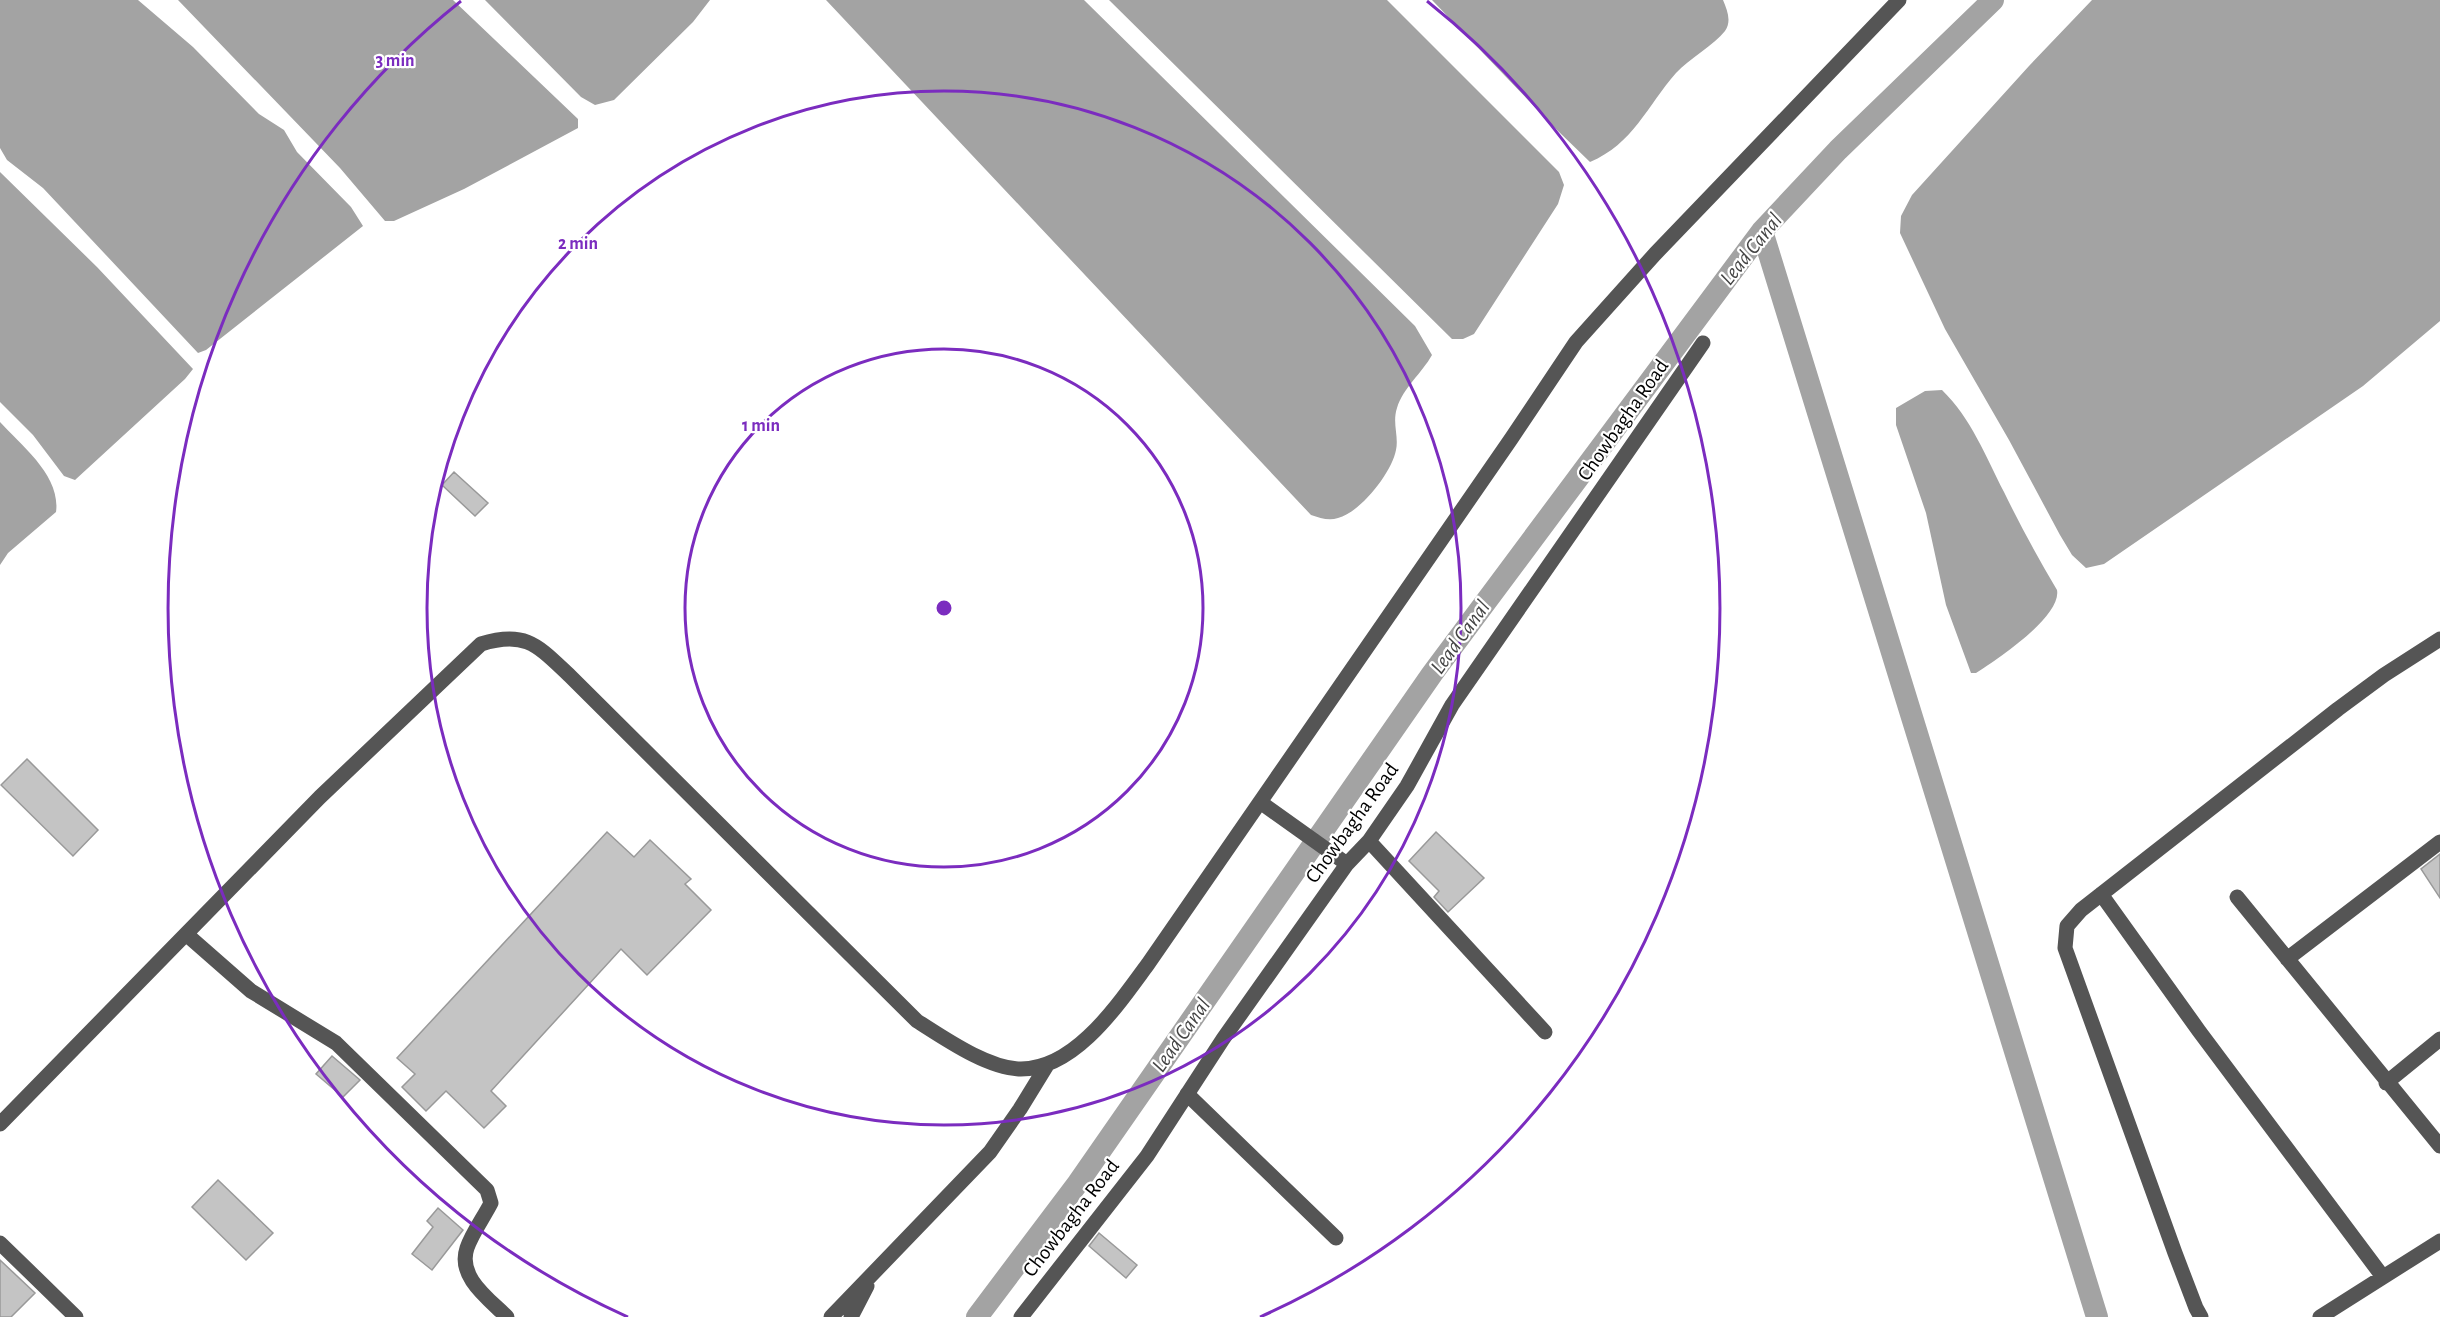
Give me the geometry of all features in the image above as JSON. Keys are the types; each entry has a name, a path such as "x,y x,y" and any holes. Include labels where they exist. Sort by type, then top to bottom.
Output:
{"street":[{"path":"0,1124 320,797 481,644 508,637 540,648 569,675 917,1021 999,1066 1021,1069 1047,1065 1078,1046 1111,1014 1511,440 1576,342 1655,254 1899,0"},
{"name":"Chowbagha Road","path":"1021,1317 1147,1156 1223,1039 1347,864 1369,841 1407,786 1452,705 1703,343"},
{"path":"2201,1317 2175,1254 2065,948 2067,926 2081,910 2338,709 2384,675 2440,639"},
{"path":"1260,802 1347,864"},
{"path":"1369,841 1545,1032"},
{"path":"2287,959 2440,842"},
{"path":"2102,894 2199,1031 2383,1277"},
{"path":"2237,897 2386,1083 2440,1146"},
{"path":"186,934 251,991 336,1043 488,1190 491,1203 467,1247 464,1261 467,1274 475,1285 507,1317"},
{"path":"2386,1083 2440,1040"},
{"path":"831,1317 990,1152 1047,1065"},
{"path":"1187,1094 1336,1238"},
{"path":"2320,1317 2440,1241"},
{"path":"0,1243 76,1317"},
{"path":"851,1317 873,1273"}],"shaded area":[{"path":"0,0 138,0 193,47 259,114 284,130 297,152 351,207 363,226 206,350 198,353 43,188 7,160 0,148"},
{"path":"178,0 453,0 578,119 578,128 464,189 394,221 385,221 340,168"},
{"path":"485,0 710,0 693,22 614,100 595,105 581,97"},
{"path":"826,0 1084,0 1415,326 1432,355 1400,401 1396,414 1397,445 1393,459 1382,480 1365,500 1347,514 1335,519 1311,515"},
{"path":"1109,0 1387,0 1559,172 1564,185 1558,204 1474,334 1463,339 1452,339"},
{"path":"1432,0 1723,0 1728,19 1725,31 1715,42 1676,73 1628,135 1618,145 1590,162"},
{"path":"2092,0 2440,0 2440,321 2363,386 2104,564 2086,568 2072,555 2060,535 1945,329 1900,233 1901,216 1912,195"},
{"path":"0,172 97,267 193,369 185,379 75,480 64,476 33,435 0,402"},
{"path":"1942,390 1961,413 1977,438 2057,590 2056,600 2039,624 2012,648 1976,673 1971,673 1946,605 1926,513 1896,425 1896,408 1925,391"},
{"path":"0,422 38,462 46,474 56,499 56,512 8,553 0,565"}],"building":[{"path":"454,472 488,503 475,516 442,485"},
{"path":"27,759 98,830 73,856 1,785"},
{"path":"607,832 634,857 650,840 691,879 685,884 711,910 647,975 621,949 491,1091 506,1106 484,1128 446,1091 426,1111 402,1087 415,1074 397,1058"},
{"path":"1436,832 1484,878 1448,912 1434,897 1439,891 1409,861"},
{"path":"2440,854 2440,898 2421,869"},
{"path":"332,1056 360,1080 343,1097 316,1074"},
{"path":"218,1180 273,1233 246,1260 192,1207"},
{"path":"438,1208 463,1230 432,1270 412,1254 433,1227 427,1221"},
{"path":"1099,1233 1137,1265 1126,1278 1089,1246"},
{"path":"0,1260 35,1293 11,1317 0,1317"}],"waterway":[{"name":"Lead Canal","path":"977,1317 1078,1183 1432,674 1762,231 1838,150 1993,0"},
{"path":"1762,231 2097,1317"}]}
